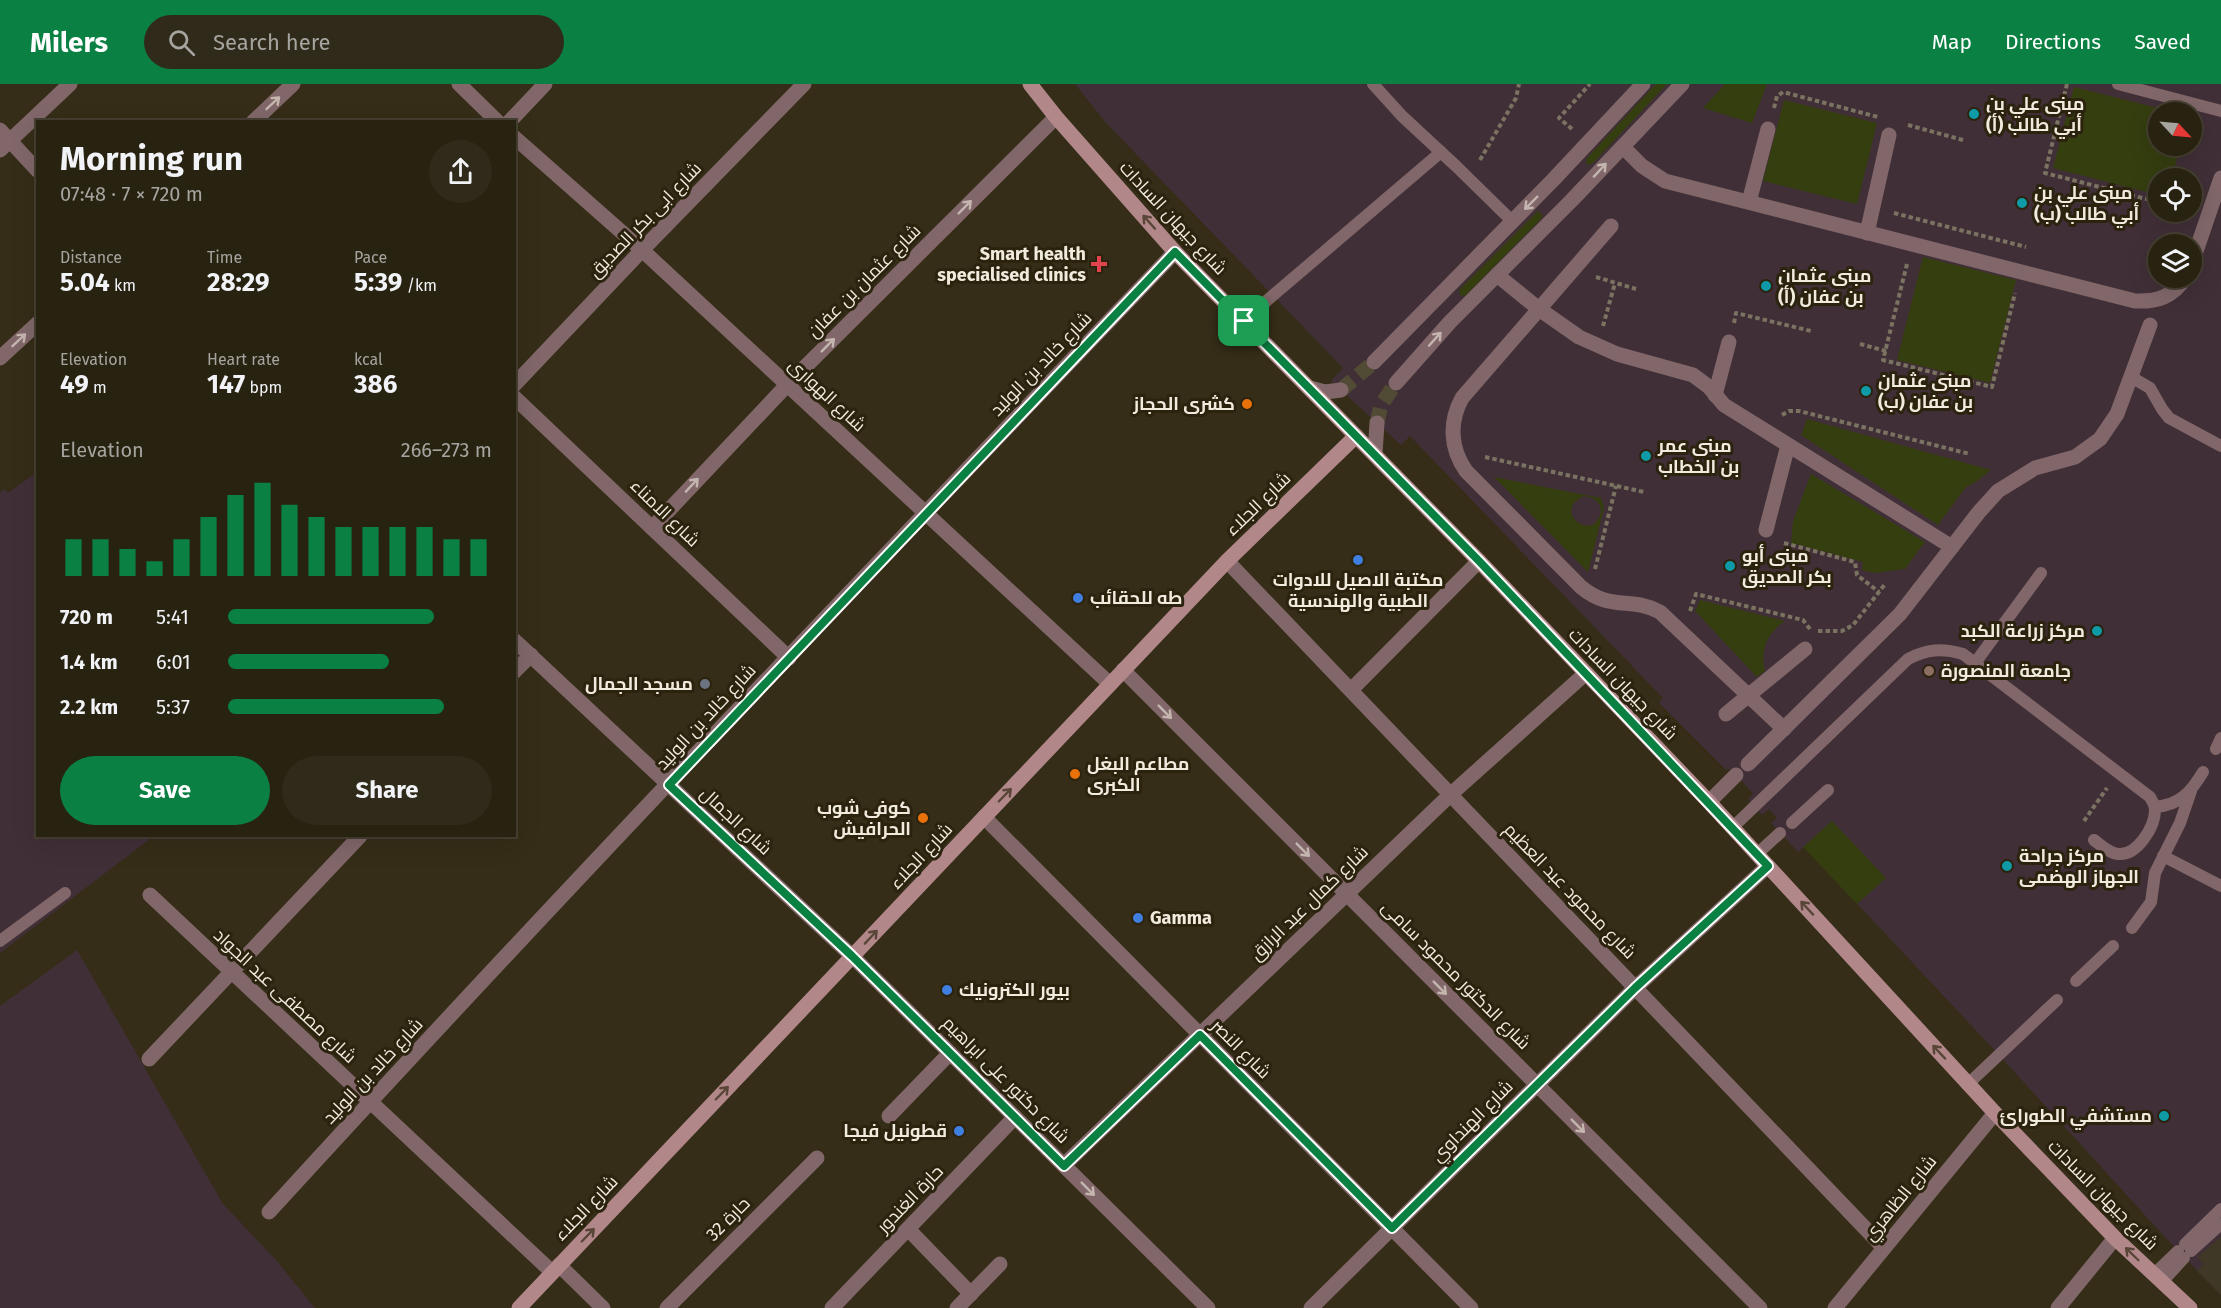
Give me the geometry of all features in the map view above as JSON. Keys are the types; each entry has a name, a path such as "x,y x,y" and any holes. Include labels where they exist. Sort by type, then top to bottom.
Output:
{"main road":[{"name":"شارع جيهان السادات","path":"1030,84 1056,117 1175,252 1479,561 1709,802 1995,1113 2115,1238 2190,1308"},
{"name":"شارع الجلاء","path":"519,1308 1227,561 1356,435"}],"street":[{"path":"36,169 3,140 70,84"},
{"path":"255,120 293,84"},
{"path":"459,84 496,120"},
{"path":"511,120 545,84"},
{"name":"شارع ابى بكر الصديق","path":"516,383 804,84"},
{"path":"1374,362 1553,180 1643,84"},
{"path":"1396,383 1450,322 1572,200 1682,84"},
{"name":"شارع عثمان بن عفان","path":"652,528 787,385 1056,117"},
{"path":"1749,202 1768,129"},
{"path":"1868,233 1889,135"},
{"name":"شارع الهوارى","path":"516,138 642,250 1110,684"},
{"path":"1623,147 1642,166 1665,181 2135,301 2151,302 2167,297 2178,288"},
{"path":"2202,234 2221,178"},
{"path":"1553,180 1572,200"},
{"path":"1611,226 1462,398 1457,407 1453,429 1455,450 1466,471 1589,593 1606,602 1638,604 1653,608 1682,631 1784,729"},
{"name":"شارع خالد بن الوليد","path":"269,1212 669,785 1175,252"},
{"path":"1497,275 1561,326 1598,346 1617,354 1693,375 1709,387 1724,405 1952,547"},
{"path":"1430,304 1450,322"},
{"path":"0,358 36,324"},
{"path":"1748,764 1887,627 1918,592 1988,501 2010,482 2035,468 2075,457 2100,439 2117,414 2150,325"},
{"path":"1715,395 1729,342"},
{"path":"1310,388 1325,392 1341,390"},
{"name":"شارع الامناء","path":"516,399 789,658"},
{"path":"1375,454 1377,423"},
{"path":"1766,530 1788,444"},
{"name":"شارع محمود عبد العظيم","path":"1227,561 1884,1248"},
{"path":"1351,690 1479,561"},
{"name":"شارع الجمال","path":"516,642 852,956"},
{"path":"1726,714 1805,649"},
{"path":"516,670 531,655"},
{"name":"شارع الدكتور محمود سامى","path":"1124,670 1760,1308"},
{"name":"شارع كمال عبد الرازق","path":"1064,1166 1450,795 1586,673"},
{"path":"1709,802 1736,775"},
{"name":"شارع النصر","path":"984,817 1471,1308"},
{"path":"149,1059 359,837"},
{"name":"شارع الهنداوي","path":"1311,1308 1635,988 1768,866"},
{"name":"شارع مصطفى عبد الجواد","path":"150,895 370,1102 555,1269 603,1308"},
{"name":"شارع دكتور على ابراهيم","path":"852,956 1208,1308"},
{"path":"890,1116 950,1053"},
{"name":"شارع الظاهري","path":"1835,1308 1995,1113"},
{"name":"حارة الغندور","path":"832,1308 1015,1117"},
{"name":"حارة 32","path":"667,1308 817,1158"},
{"path":"908,1229 971,1294"},
{"path":"2058,1308 2115,1238"},
{"path":"957,1308 1000,1264"}],"lane":[{"path":"1373,84 1402,116 1512,222"},
{"path":"2118,84 2221,111"},
{"path":"1244,321 1441,152"},
{"path":"2131,377 2150,388 2169,418 2221,446"},
{"path":"1975,663 2041,573"},
{"path":"1732,828 1908,659 1921,652 1935,649 1963,654 2142,788 2150,797 2155,807 2154,819 2150,829 2134,850 2129,853 2112,853 2094,840"},
{"path":"2132,928 2151,902 2155,873 2184,815 2191,791 2203,772"},
{"path":"1792,823 1828,790"},
{"path":"2155,807 2174,803 2191,791"},
{"path":"1757,854 1780,833"},
{"path":"2163,856 2221,886"},
{"path":"0,940 66,893"},
{"path":"2076,981 2113,946"},
{"path":"1968,1084 2057,1000"},
{"path":"2158,1278 2221,1209"},
{"path":"2185,1251 2221,1224"}],"path":[{"path":"1469,179 1516,98 1519,84"},
{"path":"1588,142 1559,118 1590,84"},
{"path":"2067,84 2044,173 2148,199"},
{"path":"1768,129 1777,96 1784,92 1881,118"},
{"path":"1902,123 1963,140"},
{"path":"1873,207 2027,248 1992,387 1883,360 1918,219"},
{"path":"1573,270 1636,289"},
{"path":"1598,346 1615,283"},
{"path":"1729,342 1736,313 1811,331"},
{"path":"1860,344 1886,351"},
{"path":"1768,432 1780,416 1794,410 1970,454"},
{"path":"1455,450 1644,492"},
{"path":"1589,593 1616,486"},
{"path":"1766,530 1764,538 1853,561 1857,564 1858,576 1880,592"},
{"path":"1682,631 1696,594 1803,620 1811,630 1834,632 1848,629 1858,620 1886,583"},
{"path":"1805,649 1809,643 1811,630"},
{"path":"2086,818 2103,794"}],"shaded area":[{"name":"جامعة المنصورة","path":"1075,84 2221,84 2221,1295 1804,847 1798,852 1771,823 1777,818 1769,809 1762,815 1754,807 1748,799 1753,794 1731,769 1725,769 1659,703 1663,698 1410,436 1401,445 1331,381 1343,368 1106,123"},
{"path":"36,473 36,837 153,837 0,953 0,493 5,489 8,493"},
{"path":"77,950 223,1204 276,1260 315,1308 0,1308 0,1006"},
{"path":"2221,1237 2221,1295 2197,1271 2204,1264 2197,1257"}],"green space":[{"path":"1656,84 1667,84 1593,163 1588,165 1587,158"},
{"path":"1725,84 1767,84 1752,123 1703,108"},
{"path":"2074,87 2148,106 2148,156 2178,156 2174,168 2148,168 2148,192 2053,168"},
{"path":"1784,100 1877,123 1857,204 1763,181"},
{"path":"1538,211 1543,216 1541,219 1465,296 1460,295 1459,290"},
{"path":"1923,257 2016,280 1990,383 1897,360"},
{"path":"1807,419 1991,470 1966,487 1938,525 1801,435"},
{"path":"1811,474 1925,542 1905,569 1874,573 1862,570 1863,562 1791,543 1793,521"},
{"path":"1494,477 1601,498 1604,508 1588,572","holes":["1584,496 1595,499 1601,507 1596,523 1589,526 1577,521 1572,516 1571,509 1575,502"]},
{"path":"1700,600 1785,621 1769,636 1766,642 1763,656 1765,671 1757,677 1695,611"},
{"path":"1832,821 1886,878 1857,904 1803,847"}],"tunnel":[{"path":"1341,390 1374,362"},
{"path":"1377,423 1381,405 1396,383"}],"place":[{"name":"مبنى علي بن أبي طالب (أ)","path":"1974,114"},
{"name":"مبنى علي بن أبي طالب (ب)","path":"2022,203"},
{"name":"Smart health specialised clinics","path":"1099,264"},
{"name":"مبنى عثمان بن عفان (أ)","path":"1766,286"},
{"name":"مبنى عثمان بن عفان (ب)","path":"1866,391"},
{"name":"كشرى الحجاز","path":"1247,404"},
{"name":"مبنى عمر بن الخطاب","path":"1646,456"},
{"name":"مكتبة الاصيل للادوات الطبية والهندسية","path":"1358,560"},
{"name":"مبنى أبو بكر الصديق","path":"1730,566"},
{"name":"طه للحقائب","path":"1078,598"},
{"name":"مركز زراعة الكبد","path":"2097,631"},
{"name":"جامعة المنصورة","path":"1929,671"},
{"name":"مسجد الجمال","path":"705,684"},
{"name":"مطاعم البغل الكبرى","path":"1075,774"},
{"name":"كوفى شوب الحرافيش","path":"923,818"},
{"name":"مركز جراحة الجهاز الهضمى","path":"2007,866"},
{"name":"Gamma","path":"1138,918"},
{"name":"بيور الكترونيك","path":"947,990"},
{"name":"مستشفي الطورائ","path":"2164,1116"},
{"name":"قطونيل فيجا","path":"959,1131"}],"route":[{"path":"1175,252 1244,321 1479,561 1768,866 1635,988 1392,1228 1200,1035 1064,1166 852,956 669,785 1175,252"}]}
